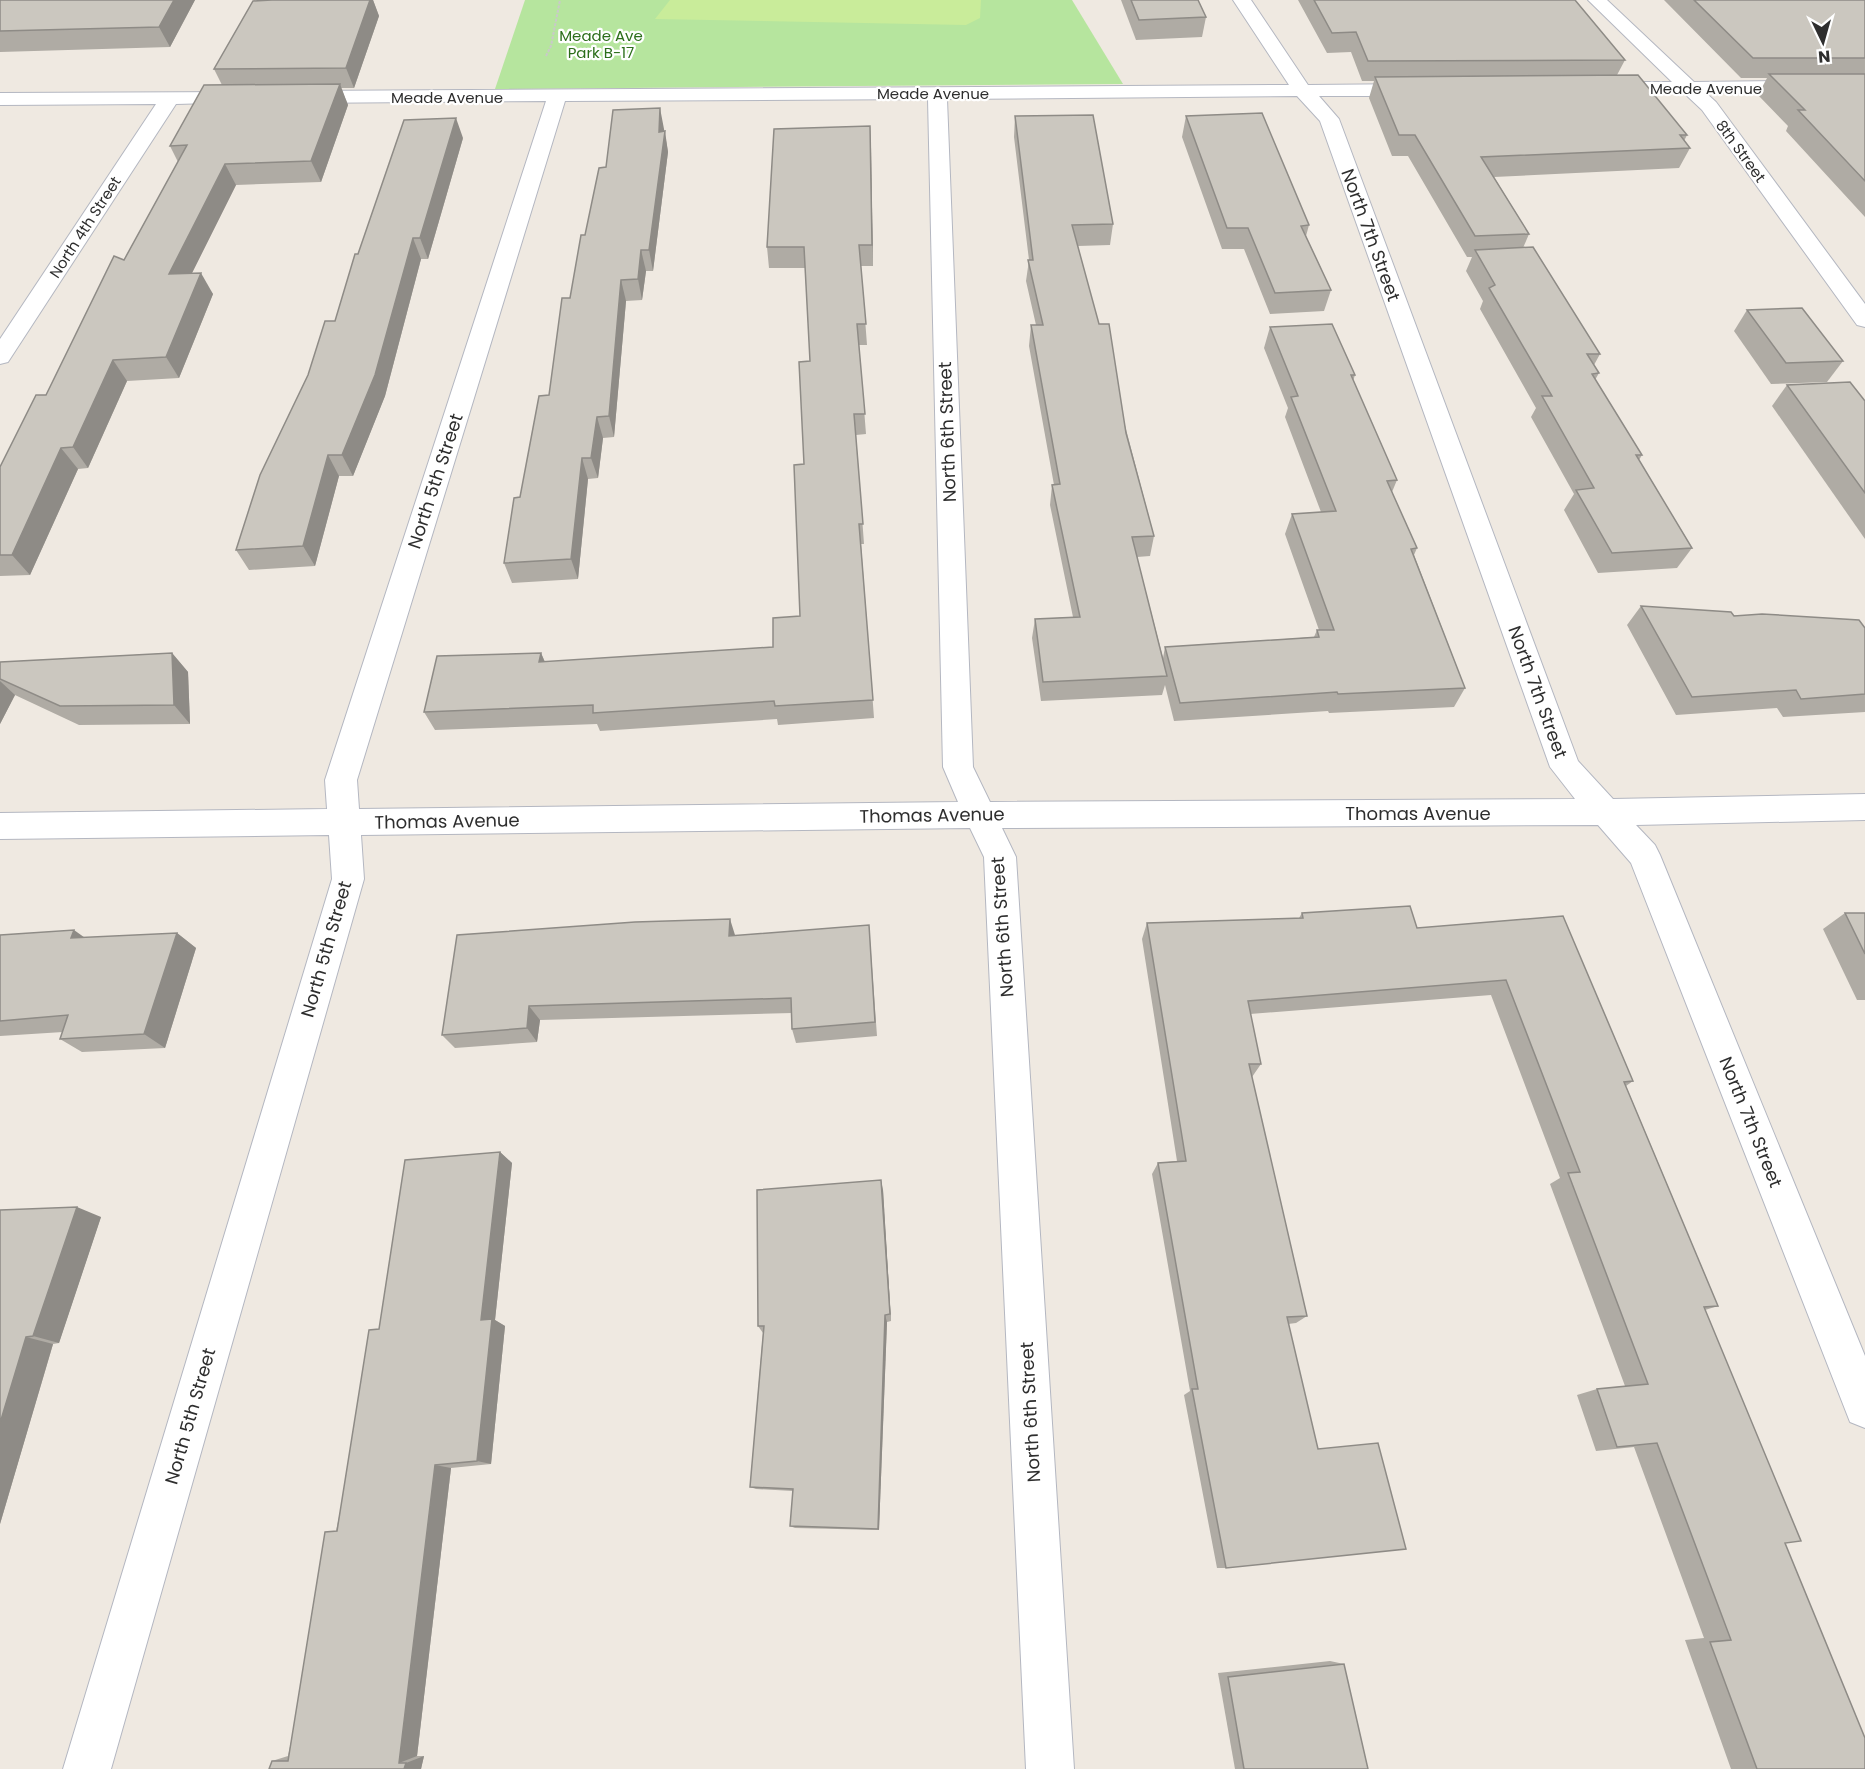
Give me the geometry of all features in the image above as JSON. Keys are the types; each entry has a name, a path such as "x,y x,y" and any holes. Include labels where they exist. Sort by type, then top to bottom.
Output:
{"street":[{"name":"North 7th Street","path":"1242,0 1302,90 1329,119 1565,767 1644,855 1865,1407"},
{"name":"8th Street","path":"1597,0 1687,88 1709,106 1865,320"},
{"name":"Meade Avenue","path":"1584,88 1865,86"},
{"name":"Meade Avenue","path":"0,99 1430,89"},
{"name":"North 6th Street","path":"937,93 958,767 1000,857 1050,1769"},
{"name":"North 5th Street","path":"87,1769 348,879 342,822 341,780 557,96"},
{"name":"North 4th Street","path":"0,357 170,98"},
{"name":"Thomas Avenue","path":"0,826 980,815 1607,812 1865,807"}],"path":[{"path":"543,63 551,46 560,0"}],"green space":[{"name":"Meade Ave Park B-17","path":"525,0 1072,0 1123,84 495,89"},
{"path":"670,0 981,0 980,18 966,25 655,19"}],"building":[{"path":"0,0 174,0 159,27 0,31"},
{"path":"370,0 346,68 214,69 253,1"},
{"path":"1131,0 1198,0 1206,17 1139,20"},
{"path":"1314,0 1575,0 1625,60 1368,61 1356,32 1332,33"},
{"path":"1694,0 1865,0 1865,58 1753,58"},
{"path":"1769,74 1865,74 1865,181 1798,110 1805,110"},
{"path":"1638,75 1687,135 1680,135 1690,148 1481,157 1529,234 1475,236 1415,135 1399,135 1375,77"},
{"path":"340,84 311,161 225,164 169,274 201,273 166,357 113,360 73,447 61,448 12,555 0,555 0,467 36,395 46,395 114,256 124,260 187,145 170,146 204,85"},
{"path":"660,108 659,132 665,131 649,250 641,250 638,279 621,280 609,416 597,417 591,458 582,458 571,559 504,563 514,498 520,497 539,396 549,395 562,298 570,298 581,235 585,235 599,168 606,167 613,110"},
{"path":"1262,113 1309,225 1301,226 1331,290 1275,293 1248,228 1227,228 1186,116"},
{"path":"1093,115 1113,224 1072,225 1099,324 1109,324 1126,433 1154,536 1132,537 1167,676 1043,682 1035,619 1080,617 1052,485 1060,484 1031,325 1043,325 1028,260 1033,260 1015,116"},
{"path":"456,118 420,238 413,238 375,375 342,455 328,455 303,546 236,550 260,475 308,375 325,321 335,321 355,254 358,254 404,120"},
{"path":"870,126 872,245 859,245 866,324 857,324 865,414 854,414 863,524 859,524 873,700 775,706 774,701 593,713 593,705 424,712 437,656 541,653 539,662 773,647 773,618 800,616 794,465 804,464 799,362 810,361 804,247 767,247 774,129"},
{"path":"1533,247 1600,354 1587,354 1599,373 1592,374 1642,455 1636,455 1692,548 1612,553 1576,490 1594,488 1542,396 1552,396 1489,288 1495,285 1475,250"},
{"path":"1802,308 1843,361 1786,363 1747,310"},
{"path":"1332,324 1355,375 1351,375 1397,480 1387,481 1417,548 1411,549 1465,688 1338,694 1337,692 1180,703 1165,647 1319,637 1317,630 1334,630 1292,514 1336,511 1291,397 1298,396 1270,327"},
{"path":"1850,382 1865,401 1865,493 1787,385"},
{"path":"1641,606 1731,612 1734,616 1762,614 1859,620 1865,628 1865,694 1801,699 1796,690 1692,697"},
{"path":"172,653 174,705 60,706 0,679 0,662"},
{"path":"1410,906 1417,928 1563,916 1633,1081 1624,1082 1718,1306 1704,1307 1801,1541 1785,1543 1865,1738 1865,1769 1757,1769 1710,1642 1731,1640 1657,1443 1617,1447 1597,1389 1648,1384 1568,1173 1580,1172 1506,980 1248,1001 1261,1064 1249,1064 1307,1316 1287,1317 1318,1449 1378,1443 1406,1549 1226,1568 1192,1389 1198,1389 1158,1163 1186,1161 1147,923 1303,918 1302,913"},
{"path":"1845,913 1865,913 1865,954"},
{"path":"730,919 729,936 869,925 875,1022 792,1029 791,998 529,1006 527,1028 442,1035 457,935 635,922"},
{"path":"74,930 71,938 177,933 144,1034 60,1039 68,1015 0,1021 0,935"},
{"path":"500,1152 481,1320 492,1319 477,1461 435,1465 399,1763 406,1763 404,1769 269,1769 272,1761 288,1761 325,1532 337,1531 369,1330 379,1329 405,1160"},
{"path":"881,1180 890,1314 885,1315 878,1529 790,1526 793,1489 750,1487 764,1326 758,1326 757,1190"},
{"path":"77,1207 33,1336 26,1337 0,1423 0,1210"},
{"path":"1344,1664 1368,1769 1244,1769 1228,1677"}]}
